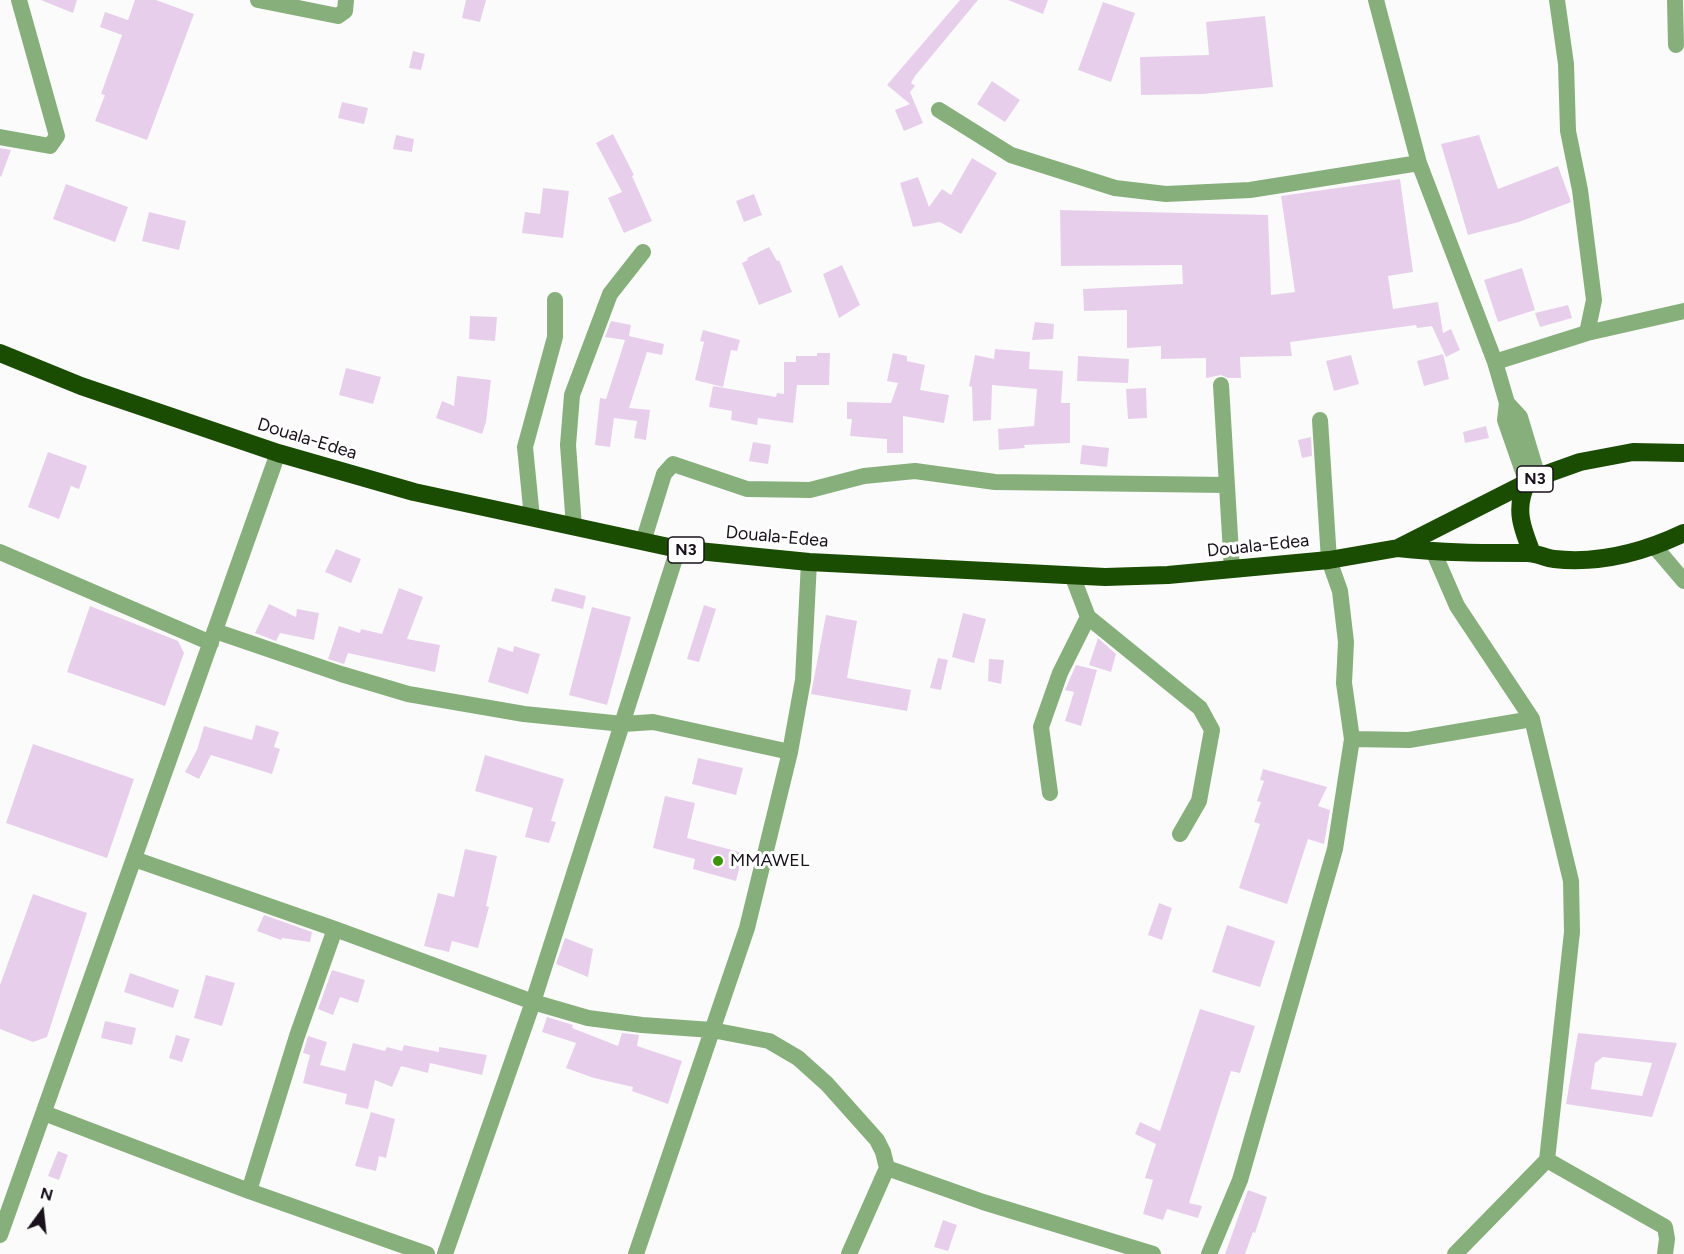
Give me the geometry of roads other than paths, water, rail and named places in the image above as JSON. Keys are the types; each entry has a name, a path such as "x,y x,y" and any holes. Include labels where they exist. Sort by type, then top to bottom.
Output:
{"highway":[{"name":"Douala-Edea","path":"0,353 81,386 278,453 414,492 678,549 809,562 1072,575 1168,575 1329,560 1398,548 1434,552 1532,553 1553,559 1595,560 1655,547 1684,533"},
{"name":"Douala-Edea","path":"1398,548 1533,480 1580,462 1633,452 1684,453"},
{"path":"1532,553 1520,523 1519,508 1521,495 1533,480"}],"street":[{"path":"0,137 50,146 56,142 57,136 19,0"},
{"path":"258,0 285,3 338,15 345,11 346,0"},
{"path":"1376,0 1419,163 1495,362 1507,403 1505,420 1533,480"},
{"path":"1557,0 1566,64 1568,131 1580,190 1594,300 1587,333"},
{"path":"1675,0 1676,45"},
{"path":"939,110 1011,155 1116,188 1156,193 1250,190 1419,163"},
{"path":"574,527 568,445 572,395 610,294 643,252"},
{"path":"531,518 525,447 555,337 555,300"},
{"path":"1495,362 1587,333 1684,311"},
{"path":"1221,385 1232,570"},
{"path":"1209,1254 1240,1180 1335,849 1352,739 1344,683 1346,642 1340,591 1329,560 1320,420"},
{"path":"0,1235 278,453"},
{"path":"643,542 664,474 673,464 747,489 810,490 864,476 915,471 995,482 1227,485"},
{"path":"1655,547 1684,581"},
{"path":"445,1254 533,1002 678,549"},
{"path":"0,552 213,637 408,694 524,714 623,724 653,722 790,752"},
{"path":"1434,552 1457,606 1533,719 1571,891 1572,932 1547,1160 1455,1254"},
{"path":"636,1254 747,928 790,752 803,680 809,562"},
{"path":"1072,575 1088,617 1200,708 1212,730 1199,801 1180,834"},
{"path":"1050,793 1041,727 1060,673 1088,617"},
{"path":"1352,739 1409,740 1533,719"},
{"path":"134,859 335,928 533,1002 588,1018 642,1025 712,1029 769,1041 798,1058 828,1084 878,1140 886,1168 849,1254"},
{"path":"249,1191 297,1036 335,928"},
{"path":"44,1113 249,1191 427,1254"},
{"path":"1547,1160 1665,1227 1667,1239 1665,1254"},
{"path":"886,1168 973,1198 1153,1254"}],"place":[{"name":"MMAWEL","path":"718,861"}]}
